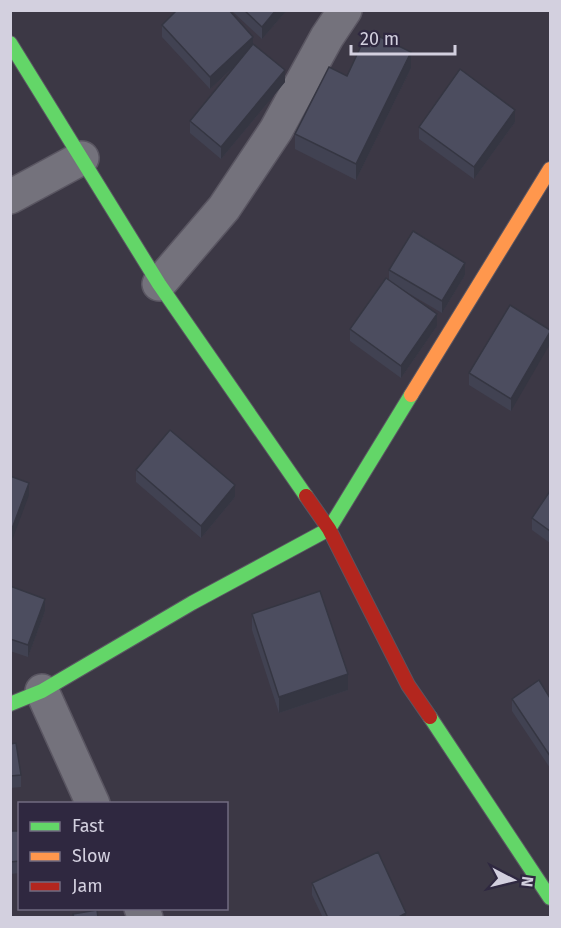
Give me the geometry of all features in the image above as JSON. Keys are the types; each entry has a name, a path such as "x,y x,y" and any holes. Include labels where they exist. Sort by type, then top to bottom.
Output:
{"street":[{"path":"159,284 224,208 276,130 345,10"},
{"path":"10,43 159,284 329,529 408,685 550,898"},
{"path":"10,196 82,158"},
{"path":"10,704 42,691 192,603 329,529 549,175"},
{"path":"42,691 92,802"}],"building":[{"path":"177,10 229,10 253,37 210,77 162,25"},
{"path":"244,10 276,10 262,27"},
{"path":"368,31 411,52 356,164 295,134 329,67 347,76"},
{"path":"253,44 285,70 221,147 190,121"},
{"path":"460,69 515,110 474,167 419,127"},
{"path":"413,231 465,263 442,301 389,270"},
{"path":"386,278 437,314 401,366 350,329"},
{"path":"510,305 550,330 511,399 469,373"},
{"path":"170,430 235,485 201,526 136,470"},
{"path":"10,476 29,483 10,534"},
{"path":"550,491 550,531 532,518"},
{"path":"10,586 45,599 28,645 10,639"},
{"path":"320,591 348,674 279,697 252,614"},
{"path":"539,680 550,698 550,756 512,699"},
{"path":"16,743 21,775 10,776 10,744"},
{"path":"10,831 18,831 18,861 10,862"},
{"path":"378,852 406,913 397,918 328,918 312,883"},
{"path":"97,910 98,918 74,918 73,914"}],"traffic: fast":[{"path":"10,43 159,284 306,496"},
{"path":"10,704 42,691 192,603 329,529 411,395"},
{"path":"430,717 550,898"}],"traffic: slow":[{"path":"411,395 550,169"}],"traffic: jam":[{"path":"306,496 329,529 408,685 430,717"}]}
